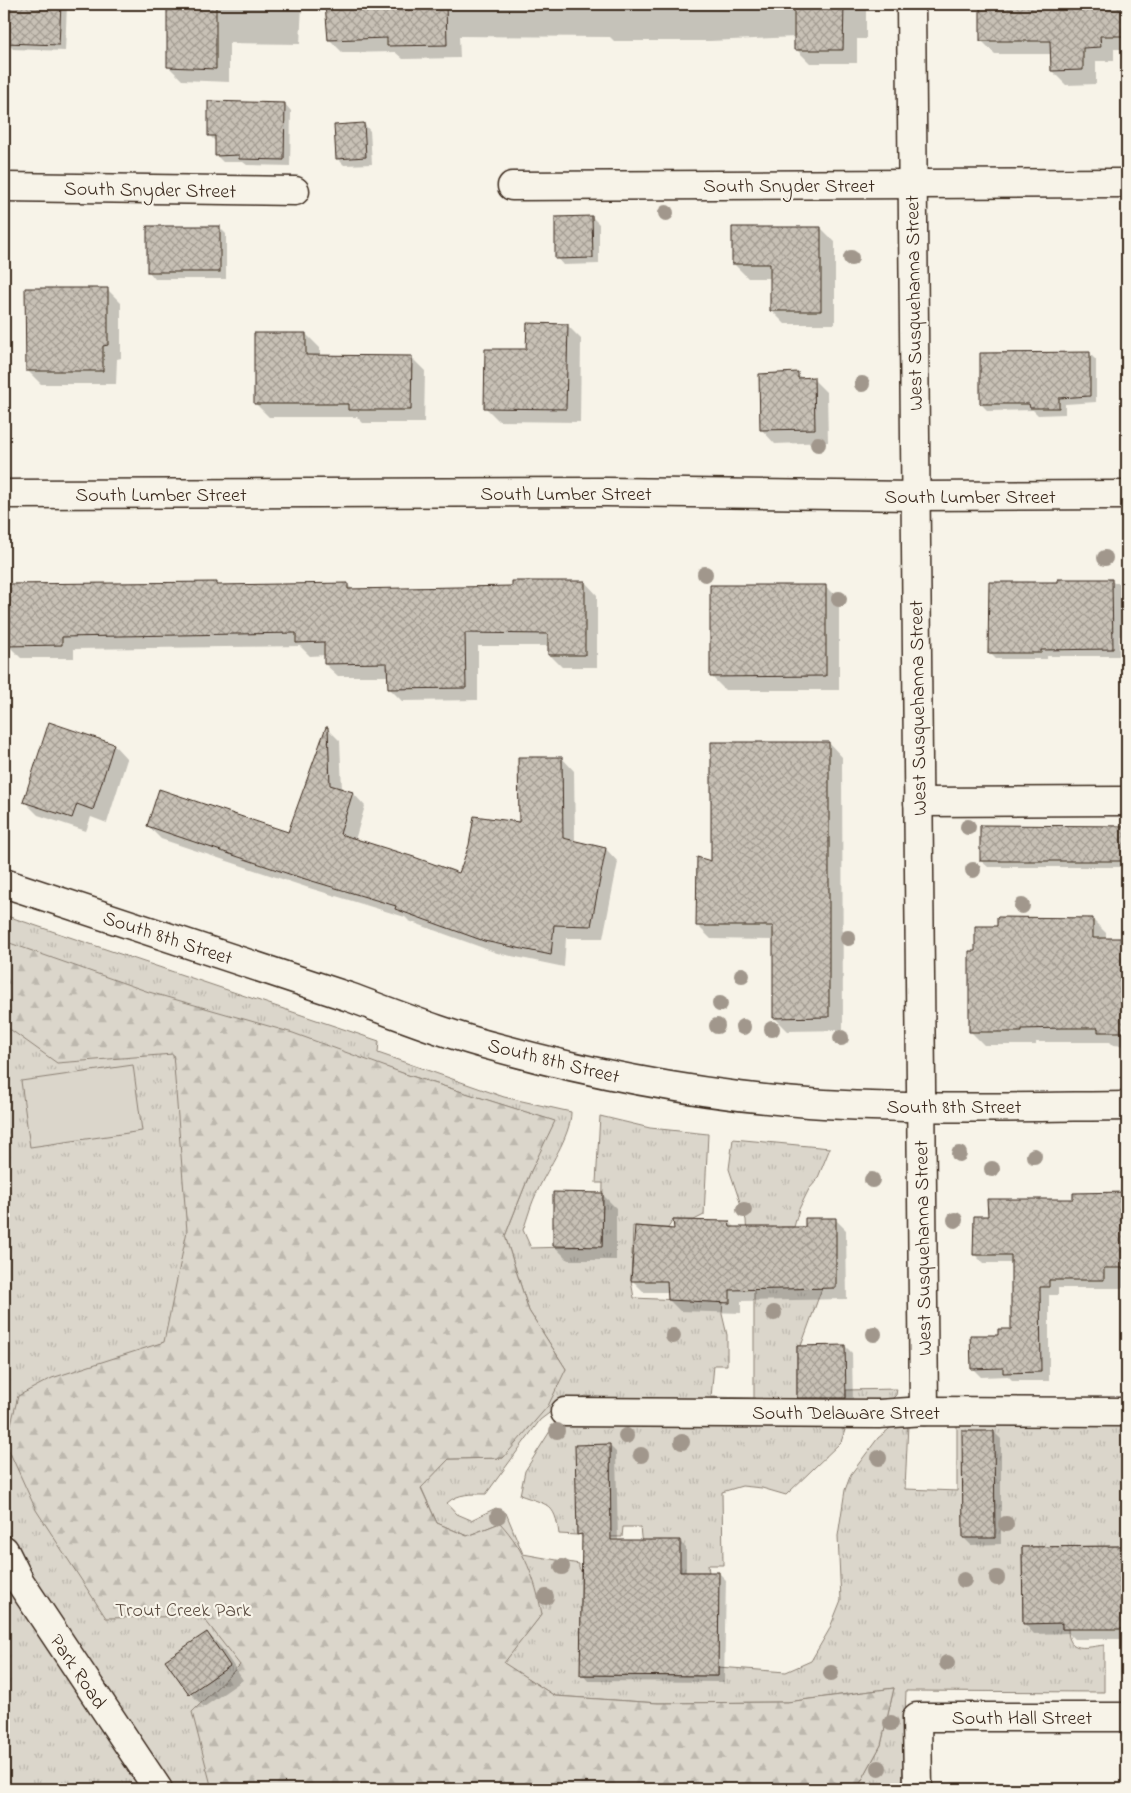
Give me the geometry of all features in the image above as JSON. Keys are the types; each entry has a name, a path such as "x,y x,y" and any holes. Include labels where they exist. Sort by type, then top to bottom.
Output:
{"street":[{"name":"West Susquehanna Street","path":"911,4 924,1412"},
{"name":"South Snyder Street","path":"512,186 1127,184"},
{"name":"South Snyder Street","path":"4,187 295,191"},
{"name":"South Lumber Street","path":"4,494 606,492 915,496 1127,495"},
{"path":"918,802 1127,801"},
{"name":"South 8th Street","path":"4,883 349,997 398,1016 489,1045 584,1070 712,1093 808,1103 921,1108 1127,1106"},
{"name":"South Delaware Street","path":"565,1412 880,1414 924,1412 1127,1412"},
{"name":"Park Road","path":"4,1550 20,1582 158,1789"},
{"name":"South Hall Street","path":"918,1789 917,1717 1127,1716"}],"green space":[{"name":"Trout Creek Park","path":"4,915 379,1041 378,1053 504,1097 571,1112 563,1141 531,1205 523,1230 531,1248 602,1246 603,1183 596,1183 600,1116 650,1128 708,1134 704,1215 694,1220 673,1220 668,1228 633,1226 631,1281 634,1298 723,1302 722,1314 727,1335 727,1365 714,1365 711,1397 754,1398 754,1273 749,1273 746,1220 729,1169 733,1139 830,1148 817,1180 809,1189 799,1209 794,1227 781,1227 822,1288 801,1346 797,1346 797,1398 846,1398 846,1390 897,1389 896,1395 891,1400 864,1402 621,1400 586,1396 561,1404 540,1420 486,1494 460,1496 447,1503 457,1514 471,1520 496,1508 506,1513 523,1554 579,1564 581,1571 581,1675 718,1676 718,1667 786,1672 811,1661 829,1630 841,1600 838,1536 845,1490 851,1474 878,1438 894,1425 908,1424 905,1489 957,1491 957,1424 1127,1424 1127,1612 1123,1612 1122,1546 1022,1547 1023,1623 1062,1623 1062,1629 1068,1629 1071,1642 1075,1646 1104,1645 1104,1692 906,1691 902,1789 857,1789 881,1745 894,1688 787,1702 658,1703 555,1696 503,1663 542,1614 500,1523 467,1536 437,1523 421,1487 449,1459 503,1458 566,1369 529,1311 505,1236 530,1173 554,1121 376,1064 405,1789 4,1789"},
{"path":"4,941 149,992 293,1033 408,1075 555,1121 530,1173 505,1236 529,1311 566,1369 548,1406 503,1458 449,1459 421,1488 437,1523 467,1536 500,1523 509,1533 528,1566 542,1614 504,1663 555,1696 658,1703 787,1702 894,1688 881,1745 857,1789 797,1789 749,1784 736,1789 212,1789 192,1712 240,1665 202,1616 106,1618 36,1510 6,1444 18,1396 52,1378 164,1342 187,1231 173,1054 57,1063 4,1025"},
{"path":"133,1065 142,1131 30,1147 21,1081"},
{"path":"573,1418 833,1426 845,1430 841,1442 786,1495 762,1488 742,1486 722,1492 723,1565 708,1565 709,1572 679,1572 642,1546 640,1527 623,1527 622,1537 610,1537 609,1444 577,1535 559,1534 555,1516 548,1506 520,1495 525,1471 552,1428"}],"building":[{"path":"7,4 61,4 59,45 5,43"},
{"path":"167,4 216,4 216,69 167,67"},
{"path":"325,4 446,4 447,45 387,46 387,38 328,40"},
{"path":"794,4 844,4 843,50 794,50"},
{"path":"980,4 1127,4 1127,36 1100,36 1101,47 1083,48 1083,70 1051,71 1050,41 980,41"},
{"path":"208,101 285,103 284,160 239,159 239,155 215,156 215,136 208,136"},
{"path":"364,123 366,157 336,159 334,125"},
{"path":"592,216 593,258 555,259 555,217"},
{"path":"147,226 220,226 220,272 147,272"},
{"path":"732,227 821,227 821,311 770,311 770,264 732,264"},
{"path":"25,288 108,288 108,345 103,346 103,371 26,371"},
{"path":"527,323 568,324 566,409 484,408 485,349 526,349"},
{"path":"254,333 306,333 306,355 412,356 411,410 348,410 348,404 254,404"},
{"path":"1090,352 1090,396 1059,398 1059,408 1030,408 1029,404 980,404 980,353"},
{"path":"798,372 798,378 814,377 815,429 760,430 759,374"},
{"path":"1058,579 1112,579 1113,649 1041,650 1041,653 988,653 989,582 1058,582"},
{"path":"512,581 585,581 585,655 548,655 548,634 465,633 466,688 388,689 387,663 324,664 324,642 296,643 296,633 62,637 62,645 7,646 7,584 217,582 217,585 348,583 348,589 512,586"},
{"path":"710,585 826,585 826,676 710,677"},
{"path":"49,722 114,744 93,810 77,804 72,818 23,802"},
{"path":"326,727 328,727 330,785 353,792 340,834 459,873 469,845 474,816 519,822 518,757 562,757 563,838 606,848 591,926 554,925 551,955 484,941 395,909 396,906 292,875 147,826 159,789 288,832"},
{"path":"711,742 829,742 829,1017 773,1018 773,926 696,926 697,857 711,861"},
{"path":"980,825 1127,826 1127,861 980,861"},
{"path":"997,917 1093,918 1093,938 1127,938 1127,1032 1098,1032 1098,1028 1062,1028 1022,1029 1022,1032 969,1032 969,951 975,951 975,926 997,926"},
{"path":"553,1192 603,1193 602,1247 553,1246"},
{"path":"1127,1192 1127,1268 1104,1268 1104,1280 1049,1280 1049,1287 1040,1287 1041,1372 1003,1373 1003,1368 971,1369 970,1335 998,1335 998,1329 1011,1329 1011,1255 973,1255 974,1216 988,1216 987,1199 1073,1199 1073,1193"},
{"path":"805,1218 836,1218 836,1288 730,1290 730,1303 668,1300 667,1281 631,1281 635,1226 674,1229 673,1220 729,1221 730,1227 805,1227"},
{"path":"845,1345 846,1398 797,1398 797,1346"},
{"path":"962,1431 994,1431 995,1538 963,1538"},
{"path":"610,1444 611,1540 680,1540 680,1572 719,1572 718,1676 580,1675 582,1534 577,1535 575,1445"},
{"path":"1122,1546 1123,1629 1062,1629 1062,1623 1023,1624 1022,1547"},
{"path":"207,1632 230,1666 189,1694 165,1660"}]}
